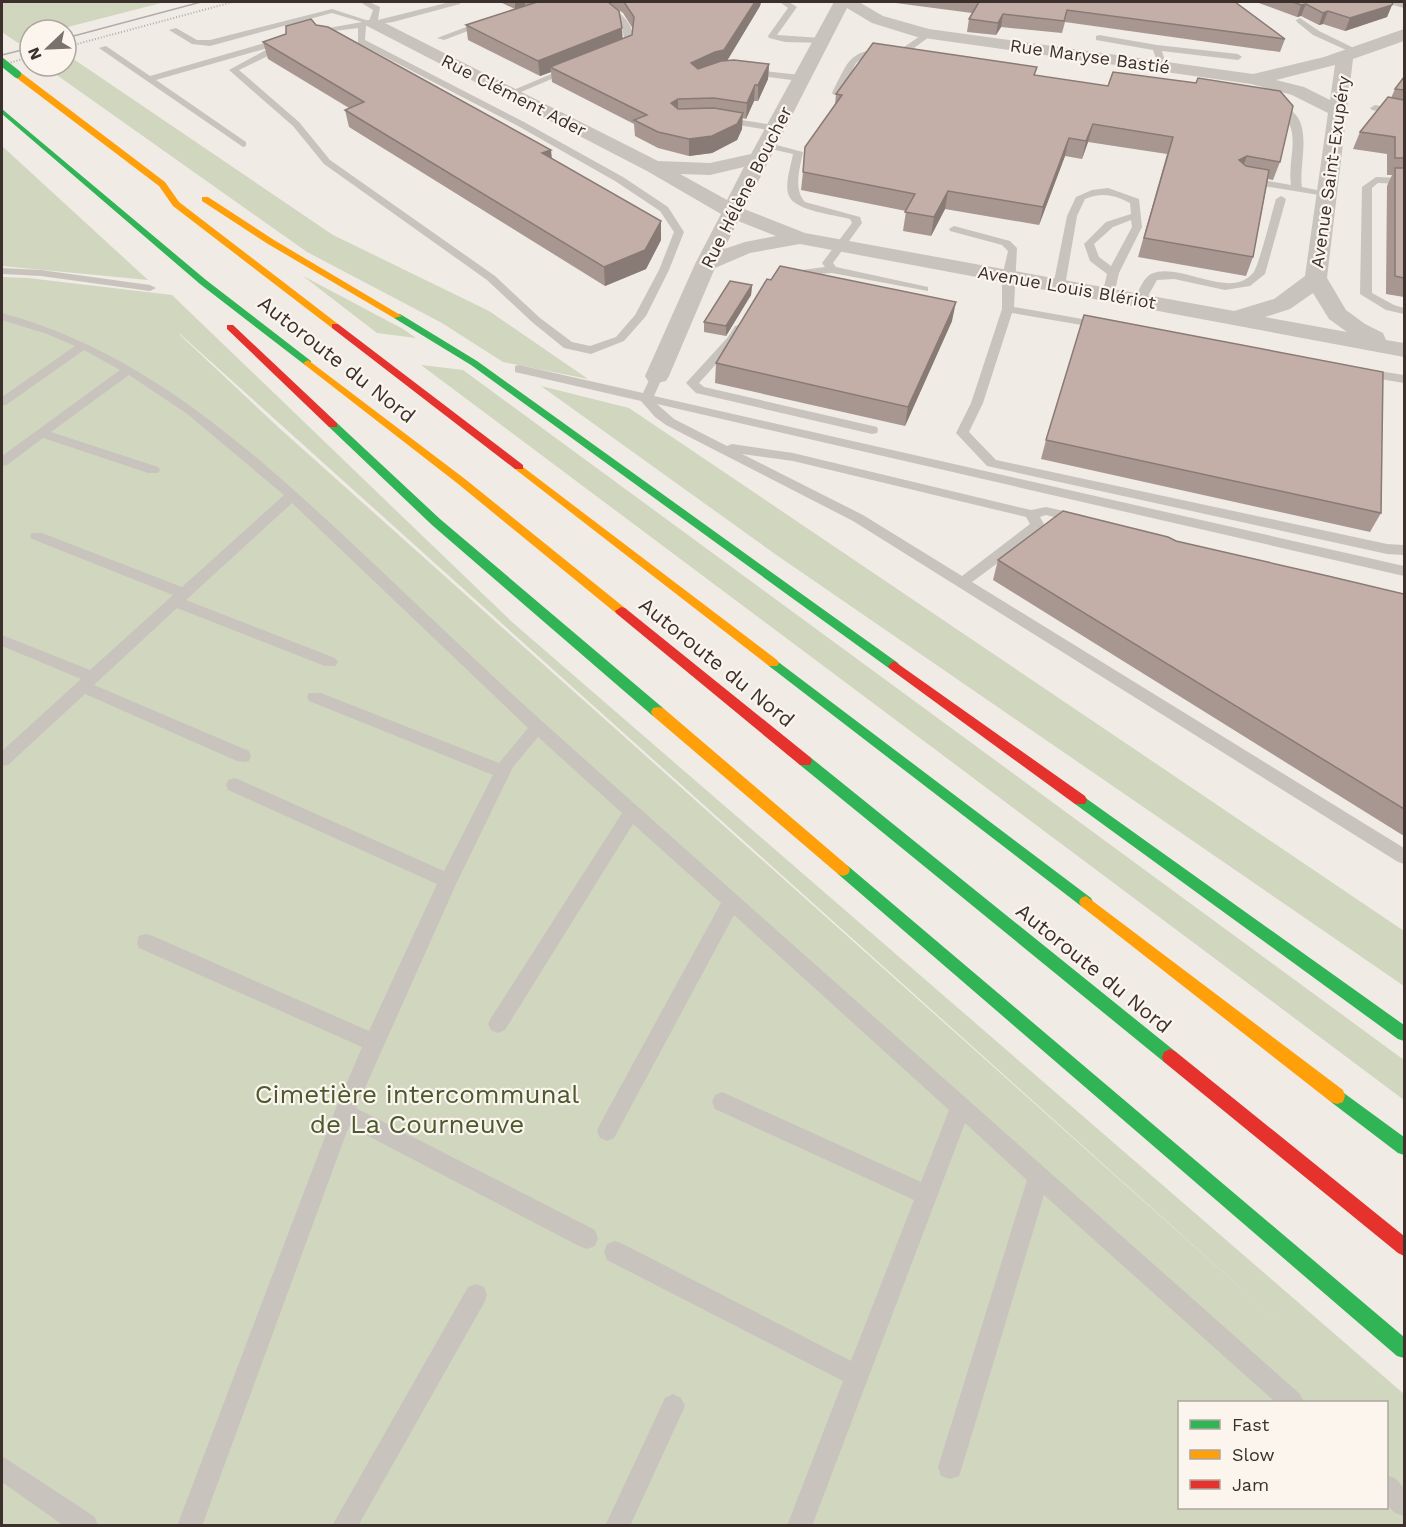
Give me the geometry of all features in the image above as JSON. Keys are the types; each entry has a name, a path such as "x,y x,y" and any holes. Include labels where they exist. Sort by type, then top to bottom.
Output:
{"highway":[{"name":"Autoroute du Nord","path":"2,62 162,184 176,204 1404,1147"},
{"name":"Autoroute du Nord","path":"2,111 203,282 461,481 1404,1247"},
{"path":"162,184 189,190 295,259 420,328 474,363 1404,1034"},
{"path":"203,282 204,301"},
{"path":"220,317 445,529 1404,1349"}],"street":[{"name":"Rue Hélène Boucher","path":"657,376 706,264 774,128 800,78 814,58 842,2"},
{"name":"Rue Maryse Bastié","path":"850,2 872,19 929,34"},
{"path":"1399,2 1404,3"},
{"name":"Rue Clément Ader","path":"368,24 511,93 654,167 732,212"},
{"name":"Rue Maryse Bastié","path":"861,33 880,31 929,34 1157,57 1298,91 1338,111"},
{"name":"Avenue Saint-Exupéry","path":"1399,349 1357,329 1337,314 1316,278 1338,111 1352,55 1403,36"},
{"path":"814,58 835,40 843,38"},
{"name":"Rue Maryse Bastié","path":"1252,79 1289,73 1352,55"},
{"name":"Rue Clément Ader","path":"654,167 710,169 762,152"},
{"name":"Avenue Louis Blériot","path":"732,212 800,238 1059,286 1110,284 1140,300 1399,349"},
{"path":"706,264 745,248 800,238"},
{"name":"Avenue Saint-Exupéry","path":"1235,318 1277,308 1300,293 1316,278"}],"lane":[{"path":"149,79 286,44 233,70 315,142 327,162 490,278 536,320 568,345 591,350 620,339 640,316 664,270 679,232 664,209 639,191 573,153 356,40 377,9 364,2"},
{"path":"304,34 415,15 457,2"},
{"path":"598,2 622,17 631,35 629,46 608,55"},
{"path":"784,2 793,7 772,36 822,41"},
{"path":"173,30 195,42 210,43 332,11 368,24"},
{"path":"441,38 495,20"},
{"path":"1300,20 1316,33 1352,55"},
{"path":"907,49 929,34"},
{"path":"321,37 331,38"},
{"path":"1099,38 1145,44 1157,57 1238,57"},
{"path":"103,48 243,144"},
{"path":"837,93 852,62 863,52 893,48 917,50"},
{"path":"511,93 575,67"},
{"path":"734,70 800,78"},
{"path":"1375,108 1404,113"},
{"path":"1287,111 1294,118 1299,140 1295,182 1297,190"},
{"path":"714,119 774,128"},
{"path":"762,152 798,152 793,183 794,196 801,204 855,217 857,223 827,263 832,270"},
{"path":"1240,179 1327,195"},
{"path":"1404,181 1376,180 1367,187 1366,294 1390,308 1404,311"},
{"path":"1059,286 1072,216 1081,197 1095,190 1116,192 1136,201 1137,227 1110,284"},
{"path":"1140,300 1147,285 1154,277 1174,276 1225,287 1246,284 1259,274 1281,198"},
{"path":"1110,284 1094,259 1089,244 1098,232 1116,220 1136,216"},
{"path":"954,229 1006,243 1013,250 1008,277 1008,309 977,403 962,433 992,462 1387,549 1404,550"},
{"path":"774,280 791,273 832,270 924,289"},
{"path":"2,271 52,274 150,288"},
{"path":"1008,309 1113,328"},
{"path":"2,316 84,345 129,369 178,403 292,495 538,727 1291,1401"},
{"path":"2,329 16,320"},
{"path":"744,321 733,339 692,383 700,390 872,430"},
{"path":"2,402 84,345"},
{"path":"2,462 129,369"},
{"path":"519,369 1404,571"},
{"path":"1346,369 1404,380"},
{"path":"646,399 657,376"},
{"path":"646,399 659,414 670,422 858,518 1404,857"},
{"path":"41,433 153,470"},
{"path":"716,446 793,457 1031,514 1046,511 1091,521"},
{"path":"2,760 292,495"},
{"path":"963,582 1032,531 1037,524 1031,514"},
{"path":"37,536 330,662"},
{"path":"2,640 243,756"},
{"path":"315,697 503,772"},
{"path":"189,1526 344,1113 374,1043 448,881 507,763 538,727"},
{"path":"234,785 448,881"},
{"path":"498,1024 632,811"},
{"path":"607,1131 732,900"},
{"path":"146,942 374,1043"},
{"path":"722,1102 926,1195"},
{"path":"799,1526 961,1106"},
{"path":"344,1113 586,1238"},
{"path":"950,1467 1039,1176"},
{"path":"615,1252 857,1376"},
{"path":"344,1526 476,1295"},
{"path":"617,1526 673,1406"},
{"path":"2,1467 86,1526"},
{"path":"1388,1489 1404,1504"}],"green space":[{"path":"2,2 165,2 78,24 78,18 18,18 18,43 2,32"},
{"path":"78,62 333,235 489,311 588,379 503,362 442,323 307,252 61,78 78,78"},
{"path":"2,146 148,280 2,266"},
{"path":"303,276 403,329 416,338 377,333"},
{"name":"Cimetière intercommunal de La Courneuve","path":"2,277 172,295 512,622 1404,1394 1404,1525 2,1526","holes":["180,334 1281,1324 278,427"]},
{"path":"421,365 463,370 1404,1060 1404,1100"},
{"path":"541,386 629,408 1404,931 1404,986 775,554"}],"building":[{"path":"530,2 608,2 619,11 622,28 538,61 466,25 534,3"},
{"path":"624,2 755,2 724,50 691,63 698,69 721,61 734,60 769,64 758,85 755,85 747,103 714,98 678,99 671,103 678,109 714,108 743,113 737,124 712,136 689,139 658,132 634,120 647,115 550,67 632,35 634,17"},
{"path":"979,2 1235,2 1285,39 1067,10 1064,21 1003,14 998,23 969,19"},
{"path":"1293,2 1393,2 1392,5 1350,18 1328,11 1323,13 1306,4"},
{"path":"311,19 316,25 328,27 551,150 542,153 661,221 645,250 604,267 345,110 364,102 263,42 286,34 286,26"},
{"path":"873,43 1037,67 1034,75 1108,86 1113,72 1196,83 1198,78 1280,91 1293,106 1280,162 1247,156 1239,160 1246,166 1269,170 1253,257 1144,238 1173,137 1093,124 1086,141 1069,138 1043,207 948,191 934,217 905,212 915,194 803,172 805,147 842,95 836,94"},
{"path":"1404,77 1404,90 1395,89"},
{"path":"1388,97 1404,100 1404,158 1395,158 1395,137 1360,132"},
{"path":"1395,168 1404,168 1404,278 1395,276"},
{"path":"780,266 956,302 908,407 716,363 767,279 771,280"},
{"path":"730,281 752,285 726,326 704,322"},
{"path":"1084,315 1383,372 1381,513 1046,440"},
{"path":"1063,511 1168,537 1176,541 1404,594 1404,809 998,560"}],"tram line":[{"path":"78,35 201,2"},
{"path":"2,55 18,51"}],"railway":[{"path":"78,44 233,2"},
{"path":"2,65 18,60"}],"traffic: fast":[{"path":"2,62 17,74"},
{"path":"2,111 203,282 308,363"},
{"path":"397,316 474,363 894,666"},
{"path":"333,425 436,522 658,712"},
{"path":"773,663 1086,902"},
{"path":"805,761 1170,1057"},
{"path":"1080,800 1404,1034"},
{"path":"843,870 1404,1349"},
{"path":"1337,1096 1404,1147"}],"traffic: slow":[{"path":"17,74 162,184 176,204 335,326"},
{"path":"205,199 271,242 397,316"},
{"path":"308,363 461,481 621,611"},
{"path":"519,467 773,663"},
{"path":"658,712 843,870"},
{"path":"1086,902 1337,1096"}],"traffic: jam":[{"path":"335,326 519,467"},
{"path":"230,327 333,425"},
{"path":"621,611 805,761"},
{"path":"894,666 1080,800"},
{"path":"1170,1057 1404,1247"}]}
